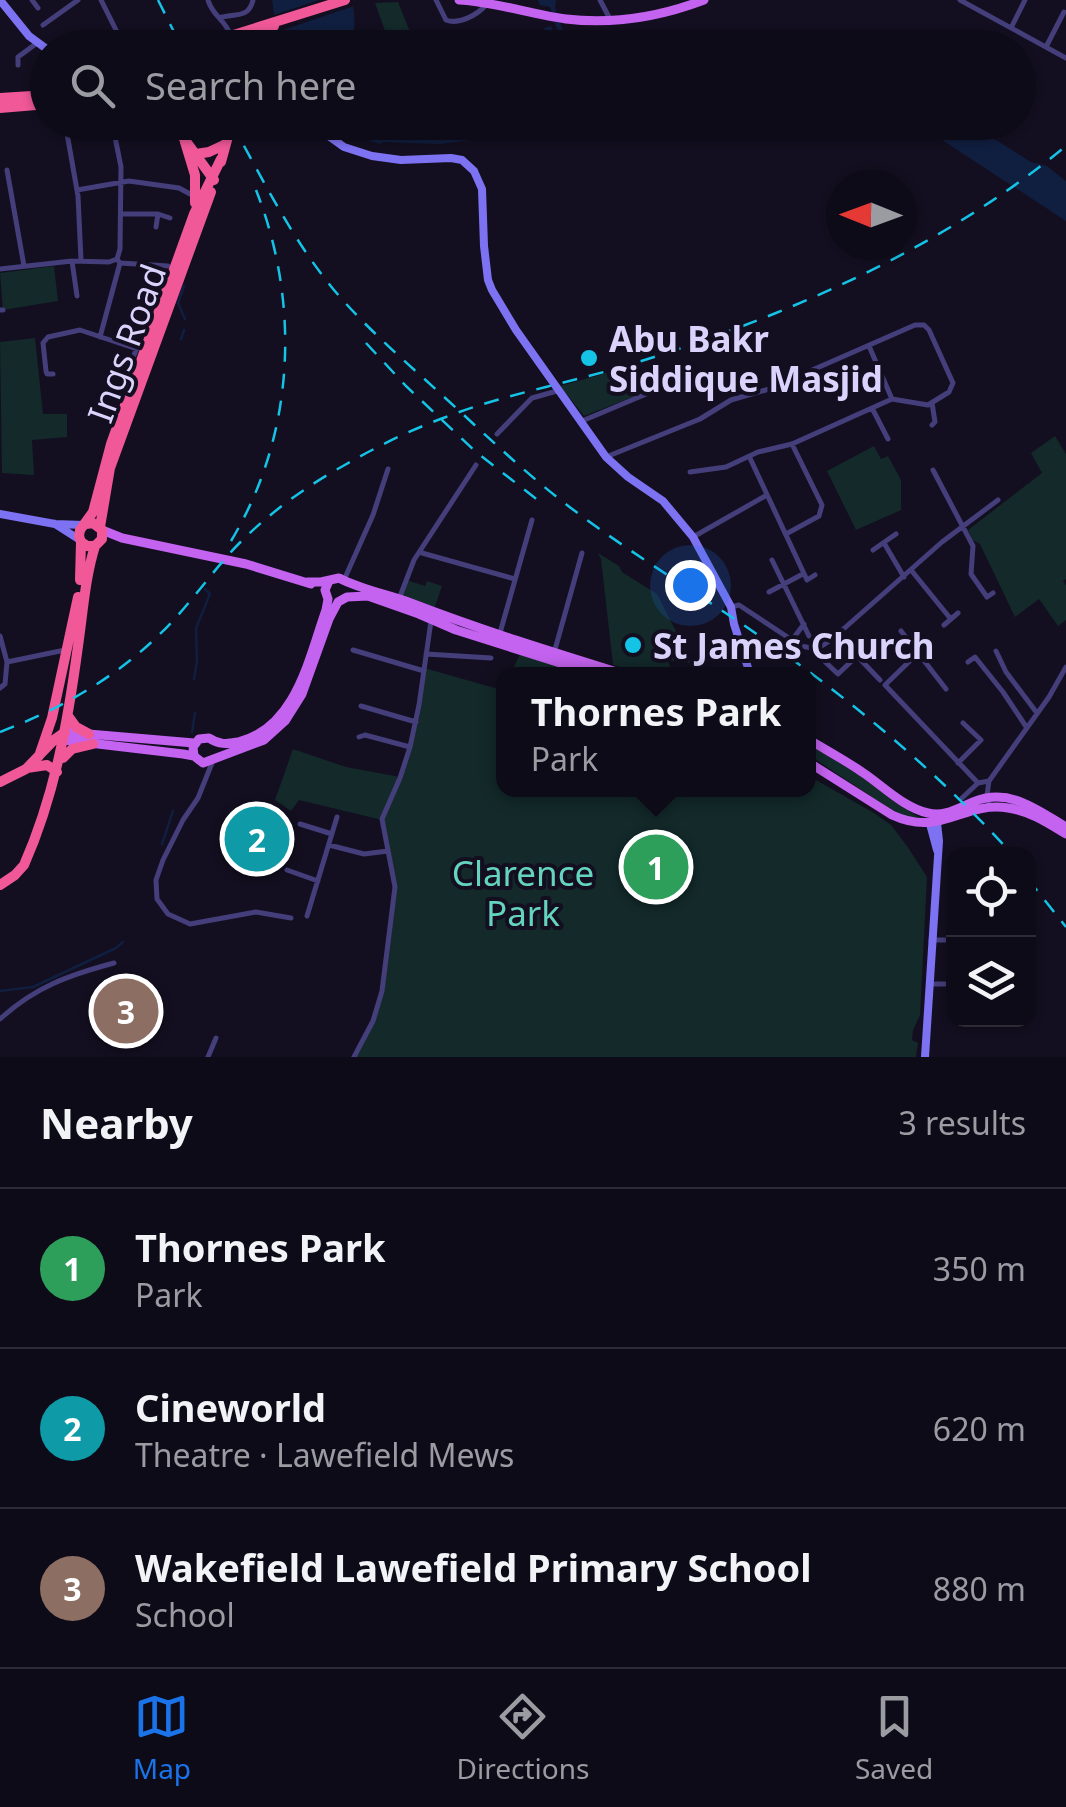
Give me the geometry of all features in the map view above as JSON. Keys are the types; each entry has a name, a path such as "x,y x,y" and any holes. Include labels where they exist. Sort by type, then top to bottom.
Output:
{"highway":[{"path":"253,30 344,0"},
{"path":"269,30 275,24"},
{"path":"0,98 30,96"},
{"path":"0,108 30,106"},
{"name":"Ings Road","path":"85,524 93,512 139,357 227,140"},
{"name":"Ings Road","path":"186,142 213,179"},
{"name":"Ings Road","path":"186,142 195,175 195,208"},
{"path":"196,154 226,144"},
{"name":"Ings Road","path":"101,528 102,502 139,357 195,208 213,179"},
{"path":"0,886 24,865 58,768 86,583 102,536 101,528 94,523 85,524 80,530 81,572 68,649 39,756"},
{"path":"81,541 88,546 96,545"},
{"path":"58,768 72,749 91,739 68,715"},
{"path":"52,718 63,736"},
{"path":"0,782 26,768 63,736"},
{"path":"26,768 58,768"}],"main road":[{"path":"459,0 597,21 648,17 704,0"},
{"path":"101,528 122,538 202,553 308,582 335,598 368,596 456,630 573,667"},
{"path":"96,545 122,538"},
{"path":"308,582 336,578 600,667"},
{"path":"328,581 325,587 335,598"},
{"path":"63,736 194,744 206,738 226,744 250,738 276,722 282,713 300,682 335,598 349,591 346,582"},
{"path":"91,739 208,763 264,740 284,721 302,694 335,598"},
{"path":"214,760 216,743"},
{"path":"194,744 197,759"},
{"path":"816,744 911,806 920,816 934,820"},
{"path":"816,767 906,821 934,820 952,811 1008,797 1027,803 1066,830"},
{"path":"988,802 1013,804 1066,830"}],"street":[{"path":"0,0 30,35"},
{"path":"44,25 76,0"},
{"path":"101,0 116,30"},
{"path":"208,0 212,13 227,30"},
{"path":"219,18 245,14 253,0"},
{"path":"436,0 448,22 472,16 482,1"},
{"path":"600,0 611,21"},
{"path":"960,0 1015,30"},
{"path":"978,10 984,0"},
{"path":"1011,28 1025,0"},
{"path":"597,21 602,8"},
{"path":"1046,47 1064,12"},
{"path":"219,18 223,30"},
{"path":"1036,42 1066,58"},
{"path":"18,65 18,57 30,48"},
{"path":"68,140 77,190 81,260"},
{"path":"100,336 120,249 122,167 116,140"},
{"path":"331,140 361,153 401,160 462,160 474,170 482,189 488,280 516,330 606,457 670,508 693,538 731,606 748,667"},
{"path":"18,176 7,174 24,266"},
{"path":"180,188 195,175"},
{"path":"77,190 122,181 180,188 191,194 195,208"},
{"path":"121,214 158,214 170,218"},
{"path":"156,227 158,214"},
{"path":"72,260 77,296"},
{"path":"0,269 72,260 168,266"},
{"path":"606,457 914,325 926,326 953,386 932,403 923,406 892,399 792,444 726,467 690,472"},
{"path":"53,374 46,372 43,348 44,340 56,334 80,330 139,357"},
{"path":"868,346 892,399"},
{"path":"582,422 670,384 668,379"},
{"path":"498,434 532,398 560,390"},
{"path":"932,403 936,423"},
{"path":"872,408 888,439"},
{"path":"785,534 822,511 792,444"},
{"path":"749,456 807,580 814,576"},
{"path":"400,599 410,569 476,465"},
{"path":"346,582 388,470"},
{"path":"704,470 704,478"},
{"path":"932,470 974,550 972,577 986,597 993,593"},
{"path":"693,538 767,495"},
{"path":"731,606 738,605 806,648 817,648 998,500"},
{"path":"0,514 54,524 85,524"},
{"path":"499,636 532,520"},
{"path":"54,524 81,541"},
{"path":"874,550 896,534"},
{"path":"884,543 904,576"},
{"path":"420,552 515,579"},
{"path":"554,653 582,553"},
{"path":"772,560 809,636"},
{"path":"912,570 950,618"},
{"path":"770,592 801,575"},
{"path":"944,624 958,612"},
{"path":"354,1057 374,1022 382,991 394,887 382,819 400,778 416,722 431,619"},
{"path":"792,640 804,624"},
{"path":"901,631 946,689"},
{"path":"0,636 7,662 5,684 0,688"},
{"path":"817,648 838,674 857,656 958,763 978,782 989,782"},
{"path":"7,662 68,649"},
{"path":"353,650 424,671"},
{"path":"426,654 457,651 473,659 487,659"},
{"path":"996,651 1036,713"},
{"path":"882,682 918,653"},
{"path":"968,662 975,658 1004,692 1027,728"},
{"path":"988,802 989,782 1049,698 1066,667"},
{"path":"361,706 416,722"},
{"path":"958,763 980,740 962,723"},
{"path":"360,737 410,746"},
{"path":"197,759 203,785"},
{"path":"214,760 156,880 157,899 175,919 190,924 256,912 291,918"},
{"path":"962,798 978,782"},
{"path":"308,916 338,817"},
{"path":"925,1057 937,850 934,820"},
{"path":"300,824 332,834"},
{"path":"329,844 364,854 388,851"},
{"path":"287,870 318,880"},
{"path":"312,903 321,906"},
{"path":"932,940 946,940"},
{"path":"0,1020 23,999 47,985 114,962"},
{"path":"929,984 946,984"},
{"path":"208,1057 216,1038"}],"green space":[{"path":"398,2 409,30 385,30 375,3"},
{"path":"54,266 58,301 3,310 0,273"},
{"path":"35,338 43,414 67,414 67,437 32,440 34,475 2,473 0,342"},
{"path":"631,366 640,394 584,416 560,386"},
{"path":"1055,436 1066,454 1066,620 1058,626 1039,599 1015,617 980,544 968,530 1042,473 1031,453"},
{"path":"874,446 881,459 888,456 901,480 901,510 856,530 827,471"},
{"path":"598,553 657,594 692,663 668,660 670,667 613,665"},
{"path":"406,580 442,586 433,612 399,599"},
{"path":"522,651 560,667 514,667"},
{"name":"Clarence Park","path":"424,668 496,688 496,797 816,797 816,780 874,813 891,825 927,877 920,1015 912,1040 918,1043 916,1057 354,1057 377,1012 395,887 382,820 299,800 291,811 275,800 293,749 346,767 400,777 410,747"},
{"path":"816,748 923,820 899,815 816,760"}],"water":[{"path":"272,0 352,0 355,30 276,30"},
{"path":"538,0 556,0 563,30 557,30 550,7 540,5"},
{"path":"368,140 471,140 440,144 380,144"},
{"path":"942,140 996,140 1031,162 1047,166 1066,181 1066,221"}],"pier":[{"path":"319,0 356,0 357,5 283,30 273,30 271,16"}],"waterway":[{"path":"184,286 178,303 185,319"},
{"path":"181,339 184,330"},
{"path":"194,679 196,628 210,594 205,589"},
{"path":"192,732 195,713"},
{"path":"162,844 173,811"},
{"path":"0,991 33,987 123,942"}],"railway":[{"path":"158,0 173,30"},
{"path":"241,140 305,250 334,290 386,344 561,500 802,667"},
{"path":"0,732 65,703 124,665 169,624 255,528 298,494 355,459 406,433 469,409 635,363 806,300 968,217 1066,146"},
{"path":"231,541 268,457 279,413 284,368 280,278 256,190"},
{"path":"366,343 476,452 539,501"},
{"path":"816,677 920,762 1005,847"},
{"path":"1036,889 1066,927"}],"place":[{"name":"Abu Bakr Siddique Masjid","path":"589,358"},
{"name":"St James Church","path":"633,645"},
{"name":"Cineworld","path":"257,839"},
{"name":"Thornes Park","path":"656,867"},
{"name":"Wakefield Lawefield Primary School","path":"126,1011"}]}
